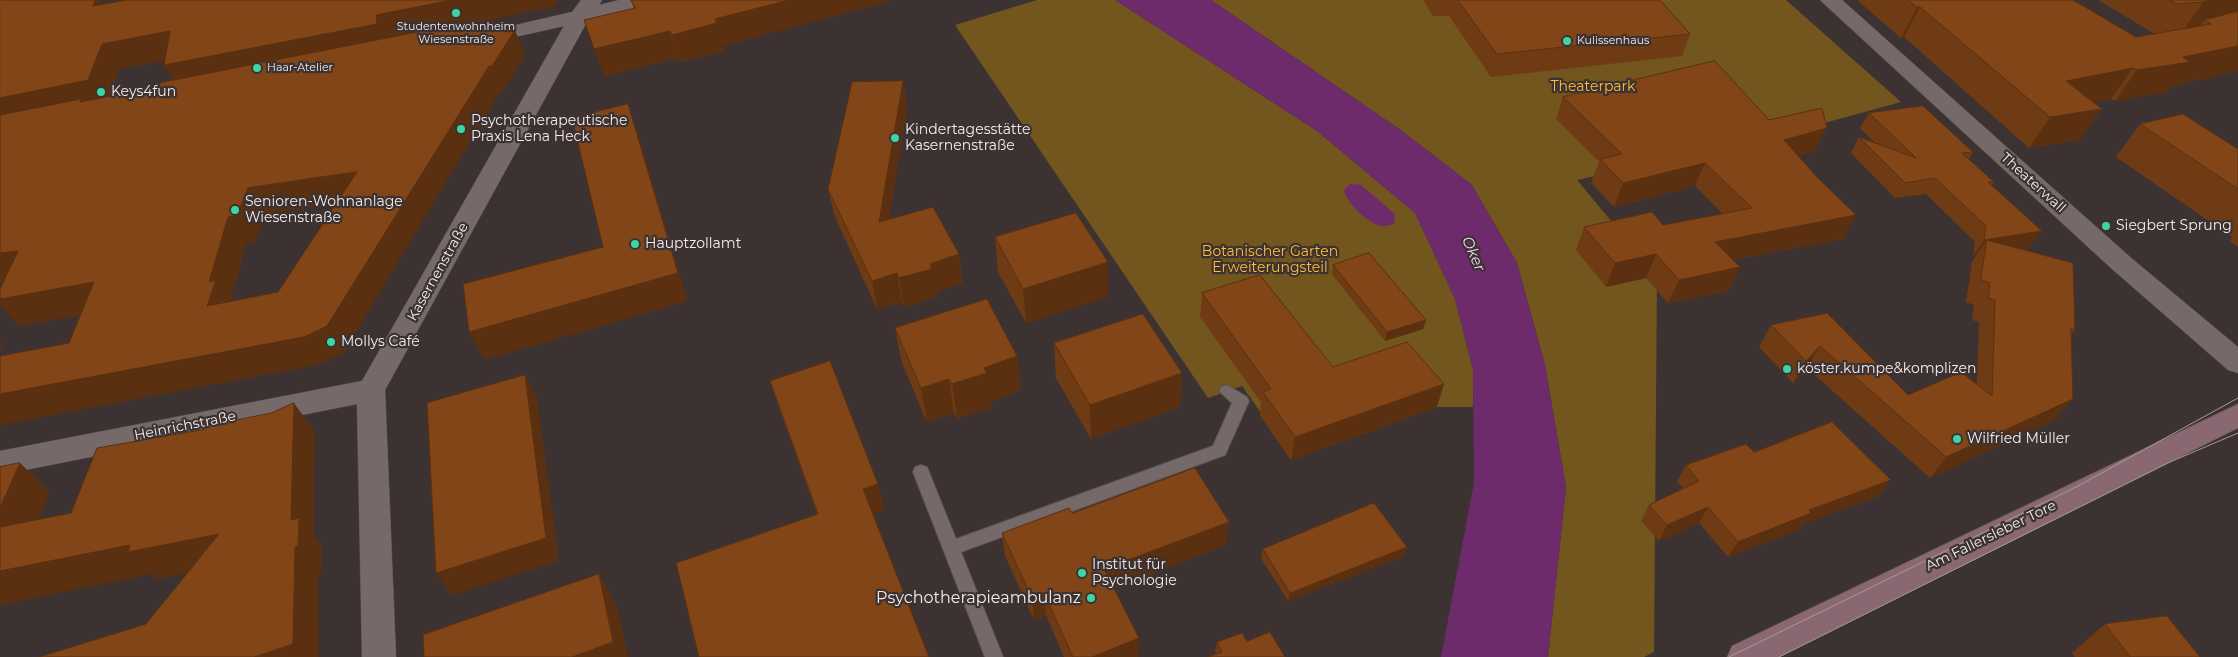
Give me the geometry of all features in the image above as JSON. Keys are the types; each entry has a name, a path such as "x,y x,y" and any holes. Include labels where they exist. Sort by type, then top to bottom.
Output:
{"main road":[{"name":"Am Fallersleber Tore","path":"1744,657 2238,415"}],"street":[{"path":"456,43 528,29 587,7 643,0"},
{"name":"Theaterwall","path":"1830,0 2121,263 2238,363"},
{"name":"Kasernenstraße","path":"370,390 426,295 587,7"},
{"path":"370,390 379,657"},
{"name":"Heinrichstraße","path":"0,463 370,390"}],"lane":[{"path":"952,548 1219,450 1241,401 1227,391"},
{"path":"921,472 994,657"}],"green space":[{"name":"Botanischer Garten Erweiterungsteil","path":"1037,0 1115,0 1317,131 1415,213 1455,299 1473,370 1473,407 1437,407 1291,460 1242,386 1208,398 955,25"},
{"name":"Theaterpark","path":"1211,0 1786,0 1901,102 1784,134 1577,180 1657,276 1654,652 1644,657 1548,657 1566,487 1545,365 1517,263 1472,185 1402,131"}],"water":[{"name":"Oker","path":"1115,0 1211,0 1402,131 1472,185 1517,263 1545,365 1566,487 1548,657 1441,657 1474,483 1473,370 1455,299 1415,213 1317,131"},
{"path":"1350,184 1361,185 1395,214 1394,224 1377,225 1365,218 1349,201 1346,195 1344,190"}],"building":[{"path":"0,0 95,0 93,6 127,0 452,0 376,15 377,24 164,65 170,31 102,44 88,80 0,98"},
{"path":"631,0 789,0 715,19 717,23 672,35 670,31 594,49 584,20 635,8"},
{"path":"1458,0 1660,0 1690,34 1497,54"},
{"path":"1908,0 2073,0 2136,37 2211,24 2204,20 2238,11 2238,46 2183,57 2190,62 2137,70 2133,68 2066,81 2102,109 2050,117 1920,7 1917,7"},
{"path":"2170,0 2212,0 2177,4"},
{"path":"433,29 515,30 492,66 489,66 327,326 304,337 0,394 0,356 69,343 94,282 0,299 0,289 18,251 0,253 0,115 81,99 80,102 160,87 160,83","holes":["357,172 278,292 207,306 216,280 209,282 228,217 237,215 248,188"]},
{"path":"1715,61 1769,120 1822,108 1827,128 1784,140 1817,177 1856,215 1715,242 1740,267 1679,280 1656,254 1615,263 1584,227 1652,212 1663,225 1752,208 1705,163 1623,183 1600,159 1622,154 1563,97"},
{"path":"903,81 879,222 933,207 959,254 930,264 932,269 899,278 897,273 872,281 828,189 852,82"},
{"path":"628,104 678,273 469,332 463,284 603,247 572,118"},
{"path":"1923,106 1973,152 1962,153 1994,182 1988,182 2042,231 1984,240 1986,226 1935,178 1905,183 1859,137 1916,158 1869,113"},
{"path":"2183,114 2238,149 2238,189 2140,124"},
{"path":"1076,213 1108,262 1023,289 995,237"},
{"path":"1987,240 2073,263 2075,330 2071,328 2073,399 1946,457 1820,346 1806,361 1771,325 1827,313 1908,395 1961,372 1992,396 1995,300 1988,298 1990,283 1981,280"},
{"path":"1369,253 1426,320 1387,332 1333,265"},
{"path":"1260,275 1333,367 1407,342 1444,384 1295,437 1263,392 1271,389 1202,293"},
{"path":"987,299 1017,356 984,368 987,373 952,384 949,379 921,388 895,328"},
{"path":"1143,314 1182,373 1090,405 1054,343"},
{"path":"830,361 878,484 863,489 929,657 699,657 676,563 818,514 770,381"},
{"path":"525,375 546,538 436,573 427,403"},
{"path":"294,403 291,520 299,518 298,546 295,547 293,644 254,657 39,657 146,624 219,534 128,552 130,545 0,571 0,527 71,513 97,448 206,429 207,426 271,413"},
{"path":"1832,422 1891,480 1809,510 1811,513 1738,542 1708,507 1667,525 1649,505 1699,481 1686,465 1746,444 1754,452"},
{"path":"20,463 0,508 0,467"},
{"name":"Institut für Psychologie","path":"1195,468 1229,522 1104,569 1139,638 1092,657 1073,657 1044,593 1032,598 1002,533 1069,508 1072,513"},
{"path":"1374,503 1407,547 1290,593 1263,549"},
{"path":"599,574 613,642 572,657 424,657 423,635"},
{"path":"2167,616 2200,657 2130,657 2105,624"},
{"path":"1270,632 1285,657 1208,657 1222,652 1217,642 1242,633 1247,641"}],"tram line":[{"path":"1729,657 2078,486 2238,398"},
{"path":"1779,657 2170,462 2238,433"}],"place":[{"name":"Studentenwohnheim Wiesenstraße","path":"456,13"},
{"name":"Kulissenhaus","path":"1567,41"},
{"name":"Haar-Atelier","path":"257,68"},
{"name":"Keys4fun","path":"101,92"},
{"name":"Psychotherapeutische Praxis Lena Heck","path":"461,129"},
{"name":"Kindertagesstätte Kasernenstraße","path":"895,138"},
{"name":"Senioren-Wohnanlage Wiesenstraße","path":"235,210"},
{"name":"Siegbert Sprung","path":"2106,226"},
{"name":"Hauptzollamt","path":"635,244"},
{"name":"Mollys Café","path":"331,342"},
{"name":"köster.kumpe&komplizen","path":"1787,369"},
{"name":"Wilfried Müller","path":"1957,439"},
{"name":"Institut für Psychologie","path":"1082,573"},
{"name":"Psychotherapieambulanz","path":"1091,598"}]}
